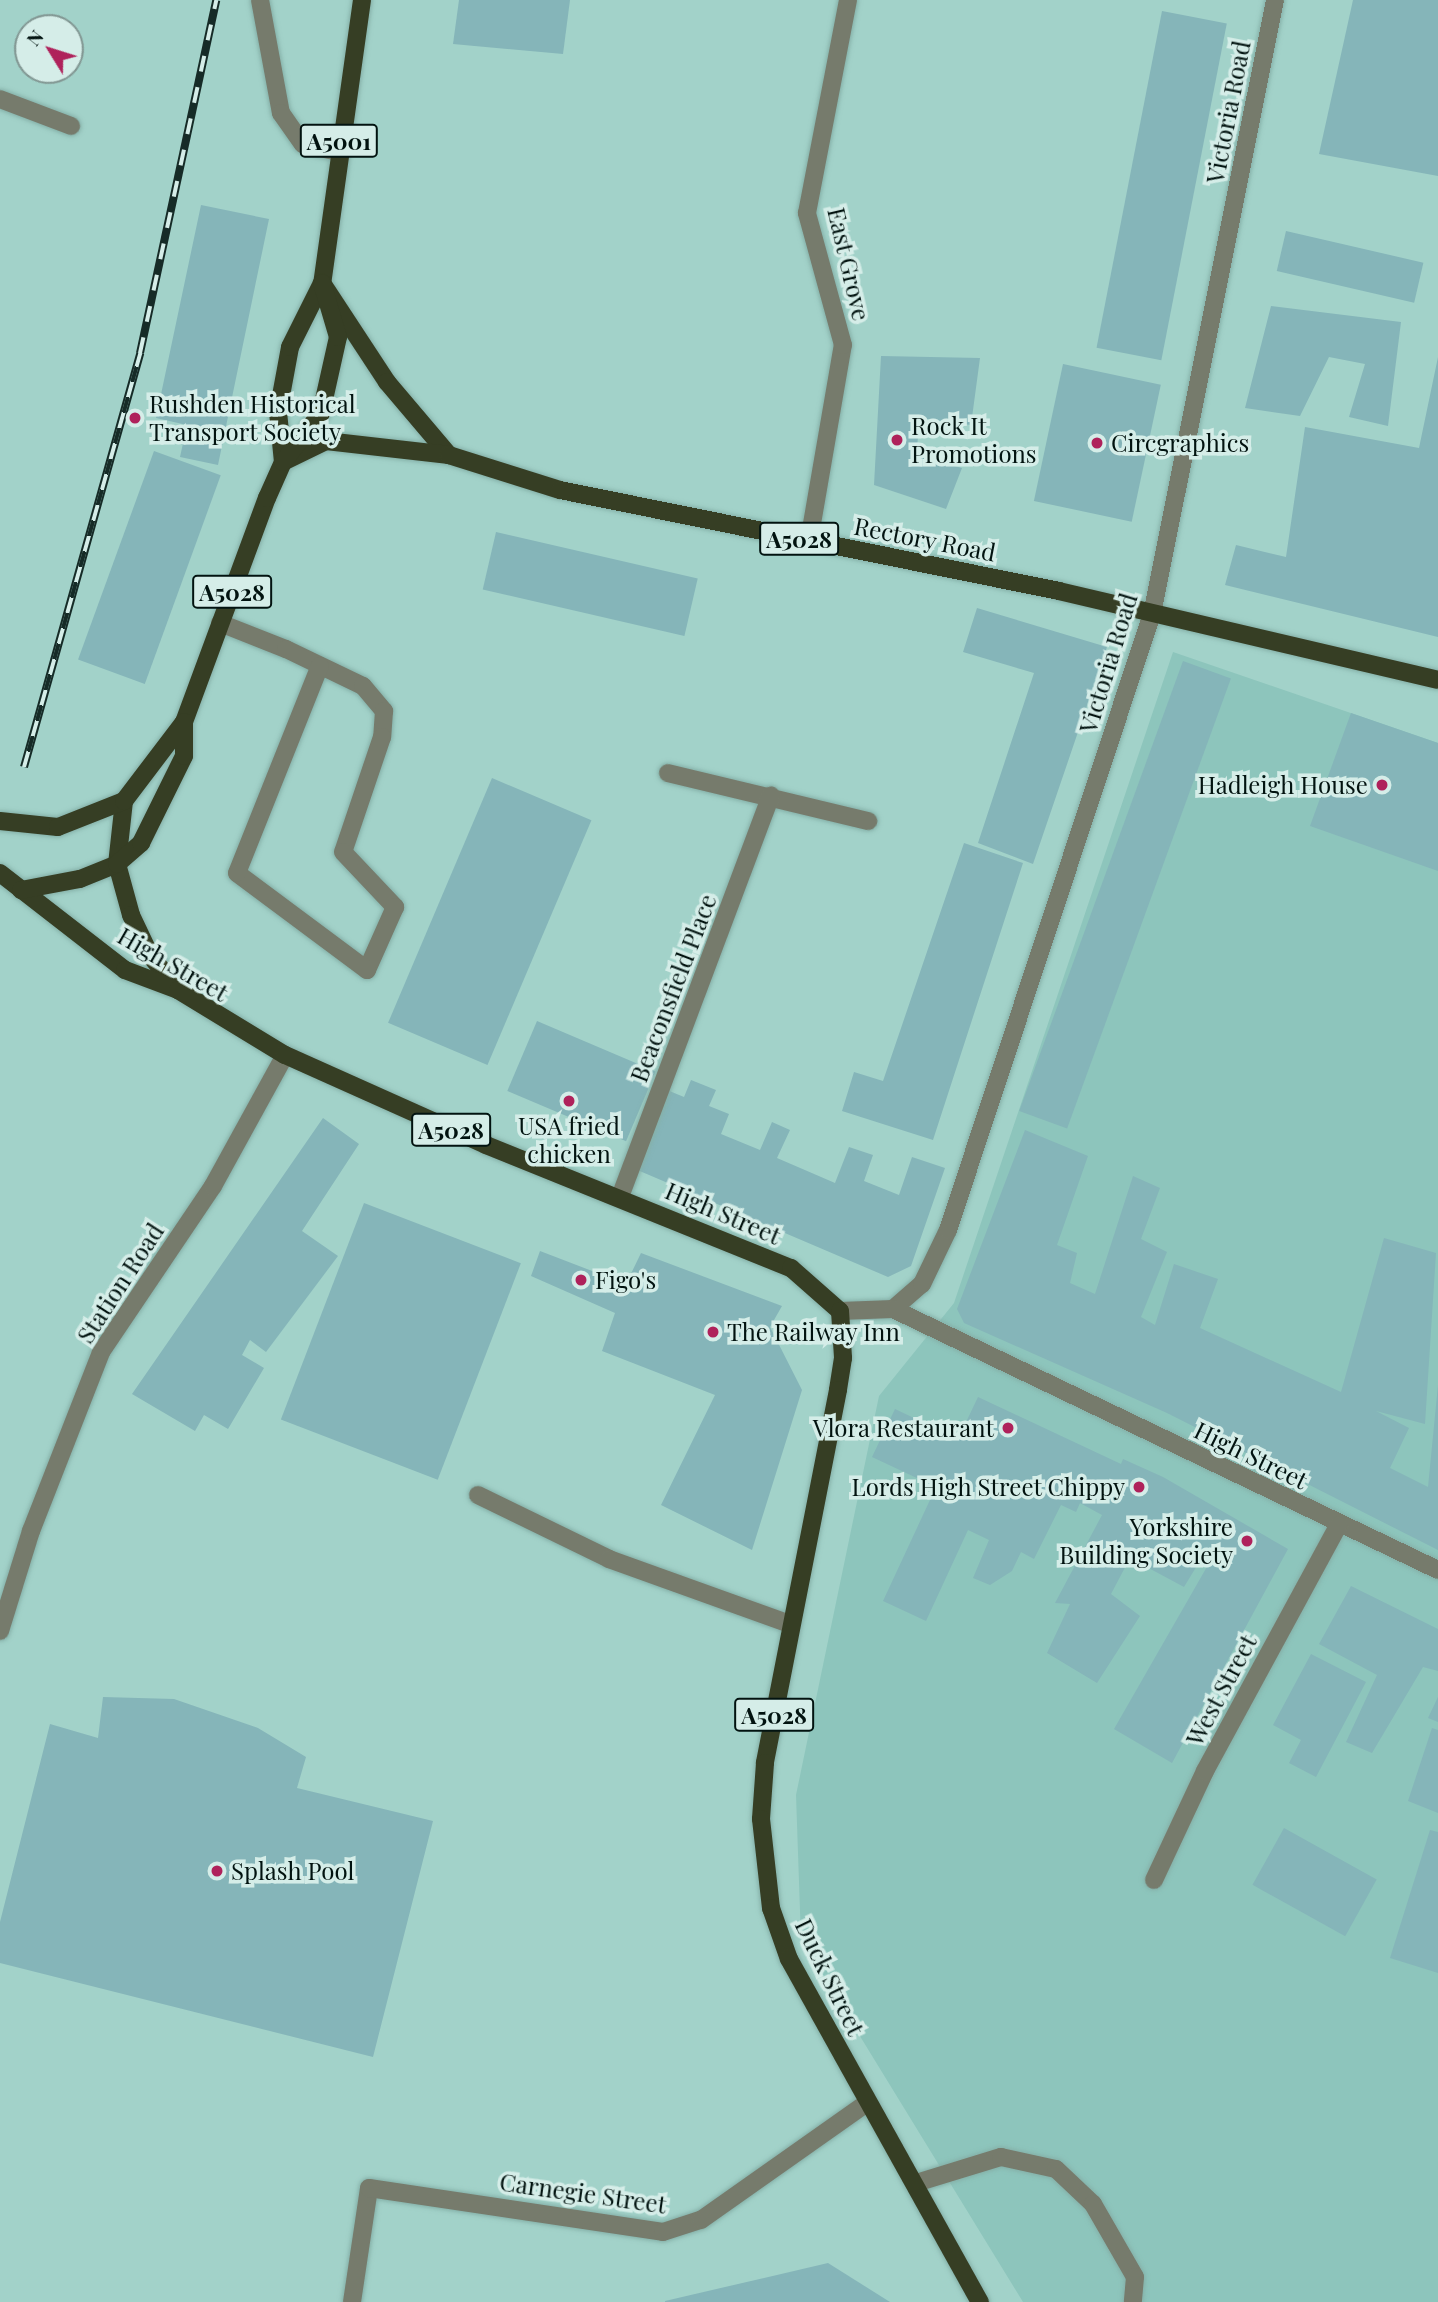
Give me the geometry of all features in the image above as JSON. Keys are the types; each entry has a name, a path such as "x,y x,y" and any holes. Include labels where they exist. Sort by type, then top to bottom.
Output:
{"main road":[{"name":"A5001","path":"283,462 321,413 336,346 322,283 338,152 362,0"},
{"name":"A5001","path":"283,462 278,412 290,347 322,283"},
{"path":"322,283 387,382 449,455"},
{"name":"Rectory Road","path":"283,462 326,441 449,455 560,491 1152,614 1438,680"},
{"name":"A5028","path":"178,990 139,935 117,864 124,801 184,722 283,462"},
{"name":"A5028","path":"21,890 80,879 117,864 141,843 184,756 184,722"},
{"path":"0,821 58,827 124,801"},
{"name":"High Street","path":"0,873 125,970 178,990 285,1055 473,1140 791,1268 840,1311"},
{"name":"Duck Street","path":"840,1311 838,1390 790,1624 761,1819 771,1908 789,1959 980,2302"}],"street":[{"path":"260,0 281,113 303,144 338,152"},
{"name":"East Grove","path":"809,541 843,345 807,213 848,0"},
{"name":"Victoria Road","path":"893,1309 922,1284 948,1230 1152,614 1275,0"},
{"path":"0,99 71,126"},
{"path":"220,623 320,666 363,687 384,711 382,737 343,852 395,907 367,970 237,873 320,666"},
{"path":"667,773 771,795 868,821"},
{"name":"Beaconsfield Place","path":"620,1197 771,795"},
{"name":"Station Road","path":"0,1631 31,1531 101,1352 213,1186 285,1055"},
{"name":"High Street","path":"840,1311 893,1309 1338,1526 1438,1570"},
{"path":"478,1495 609,1559 790,1624"},
{"name":"West Street","path":"1154,1880 1205,1770 1338,1526"},
{"name":"Carnegie Street","path":"352,2302 369,2188 663,2232 701,2220 868,2102"},
{"path":"916,2183 1001,2157 1056,2169 1099,2214 1135,2277 1133,2302"}],"shaded area":[{"path":"1173,652 1438,743 1438,2302 1023,2302 801,1940 796,1795 879,1396 954,1303"}],"building":[{"path":"459,0 570,0 563,54 453,44"},
{"path":"1353,0 1438,0 1438,176 1319,154"},
{"path":"1162,11 1227,24 1161,360 1097,348"},
{"path":"201,205 269,219 218,465 180,457 187,425 156,418"},
{"path":"1286,231 1423,263 1414,303 1277,271"},
{"path":"1271,306 1401,322 1388,426 1349,417 1365,364 1329,357 1300,416 1245,408"},
{"name":"Rock It Promotions","path":"881,356 980,358 971,425 920,418 916,456 962,468 946,509 874,485"},
{"path":"1438,357 1438,637 1225,585 1236,545 1286,557 1305,427 1419,448"},
{"name":"Circgraphics","path":"1063,364 1161,385 1132,522 1034,501"},
{"path":"154,451 221,475 145,684 78,660"},
{"path":"496,532 698,579 684,636 483,589"},
{"path":"977,608 1107,647 1033,864 978,843 1034,673 963,652"},
{"path":"1183,661 1231,678 1067,1129 1019,1111"},
{"name":"Hadleigh House","path":"1351,713 1438,743 1438,871 1310,826"},
{"path":"492,778 591,820 487,1065 388,1023"},
{"path":"964,843 1023,863 933,1140 842,1111 854,1072 883,1081"},
{"path":"537,1021 656,1071 626,1141 507,1091"},
{"path":"691,1080 716,1090 709,1106 729,1114 721,1134 760,1150 772,1122 790,1130 777,1158 835,1183 849,1147 873,1155 864,1181 899,1195 912,1157 945,1168 911,1266 888,1277 635,1169 667,1090 684,1097"},
{"path":"323,1118 359,1144 302,1231 338,1256 266,1352 250,1340 242,1355 264,1368 228,1429 204,1415 195,1431 132,1394"},
{"path":"1025,1130 1088,1156 1057,1245 1077,1253 1070,1283 1095,1294 1133,1176 1160,1188 1141,1239 1167,1252 1141,1317 1155,1325 1174,1264 1218,1279 1200,1328 1341,1392 1384,1238 1436,1253 1425,1424 1376,1411 1409,1428 1390,1468 1428,1487 1438,1385 1438,1550 1167,1413 964,1323 957,1309"},
{"path":"364,1203 521,1263 438,1480 281,1420"},
{"path":"540,1251 626,1284 641,1253 782,1306 770,1327 802,1390 752,1550 661,1505 715,1395 602,1351 615,1313 531,1276"},
{"path":"978,1397 1121,1464 1123,1459 1163,1477 1288,1549 1172,1763 1114,1729 1208,1565 1201,1559 1184,1587 1130,1558 1111,1594 1140,1616 1097,1683 1047,1653 1070,1604 1055,1603 1102,1515 1080,1503 1076,1512 1061,1505 1034,1559 1021,1552 1012,1571 990,1585 973,1578 989,1540 968,1530 926,1621 883,1601 936,1487 872,1457 895,1409 958,1439"},
{"path":"1351,1586 1438,1629 1438,1671 1423,1667 1372,1753 1346,1742 1377,1675 1319,1644"},
{"path":"1311,1654 1366,1682 1316,1777 1289,1763 1301,1740 1273,1725"},
{"name":"Splash Pool","path":"103,1697 174,1699 258,1728 306,1757 297,1788 433,1821 373,2057 0,1963 0,1922 50,1724 98,1738"},
{"path":"1438,1697 1438,1722 1428,1718"},
{"path":"1432,1728 1438,1730 1438,1813 1408,1801"},
{"path":"1284,1828 1377,1879 1345,1936 1252,1885"},
{"path":"1430,1830 1438,1832 1438,1973 1390,1958"},
{"path":"828,2263 890,2302 665,2302 665,2301"}],"railway":[{"path":"24,767 140,353 216,0"}],"place":[{"name":"Rushden Historical Transport Society","path":"135,418"},
{"name":"Rock It Promotions","path":"897,440"},
{"name":"Circgraphics","path":"1097,443"},
{"name":"Hadleigh House","path":"1382,785"},
{"name":"USA fried chicken","path":"569,1101"},
{"name":"Figo's","path":"581,1280"},
{"name":"The Railway Inn","path":"713,1332"},
{"name":"Vlora Restaurant","path":"1008,1428"},
{"name":"Lords High Street Chippy","path":"1139,1487"},
{"name":"Yorkshire Building Society","path":"1247,1541"},
{"name":"Splash Pool","path":"217,1871"}]}
